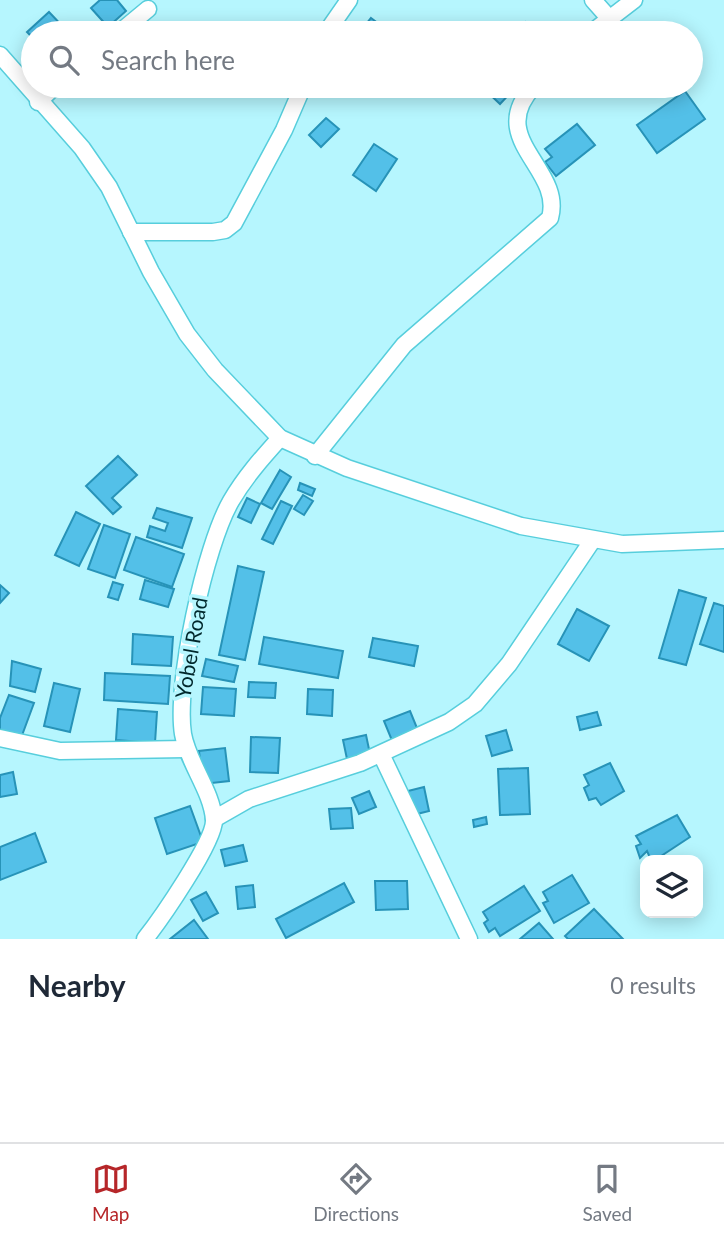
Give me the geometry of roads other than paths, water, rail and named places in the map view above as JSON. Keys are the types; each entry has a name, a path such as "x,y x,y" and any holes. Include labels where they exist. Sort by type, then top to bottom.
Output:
{"street":[{"path":"334,21 349,0"},
{"path":"593,0 609,18"},
{"path":"605,21 634,0"},
{"path":"134,21 148,9"},
{"path":"0,55 21,81"},
{"path":"35,98 82,148 109,187 159,287 187,334 215,370 280,438 315,456 521,526 592,541 677,544 724,540"},
{"path":"38,102 42,98"},
{"path":"131,232 213,232 225,230 234,223 284,130 298,98"},
{"path":"315,456 404,345 550,218 552,200 530,159 517,123 522,98"},
{"name":"Yobel Road","path":"214,819 186,749 181,711 186,661 206,569 229,504 247,474 280,438"},
{"path":"145,939 208,842 214,819 249,799 381,754 449,722 475,704 509,664 592,541"},
{"path":"0,738 60,751 186,749"},
{"path":"381,754 469,939"}]}
